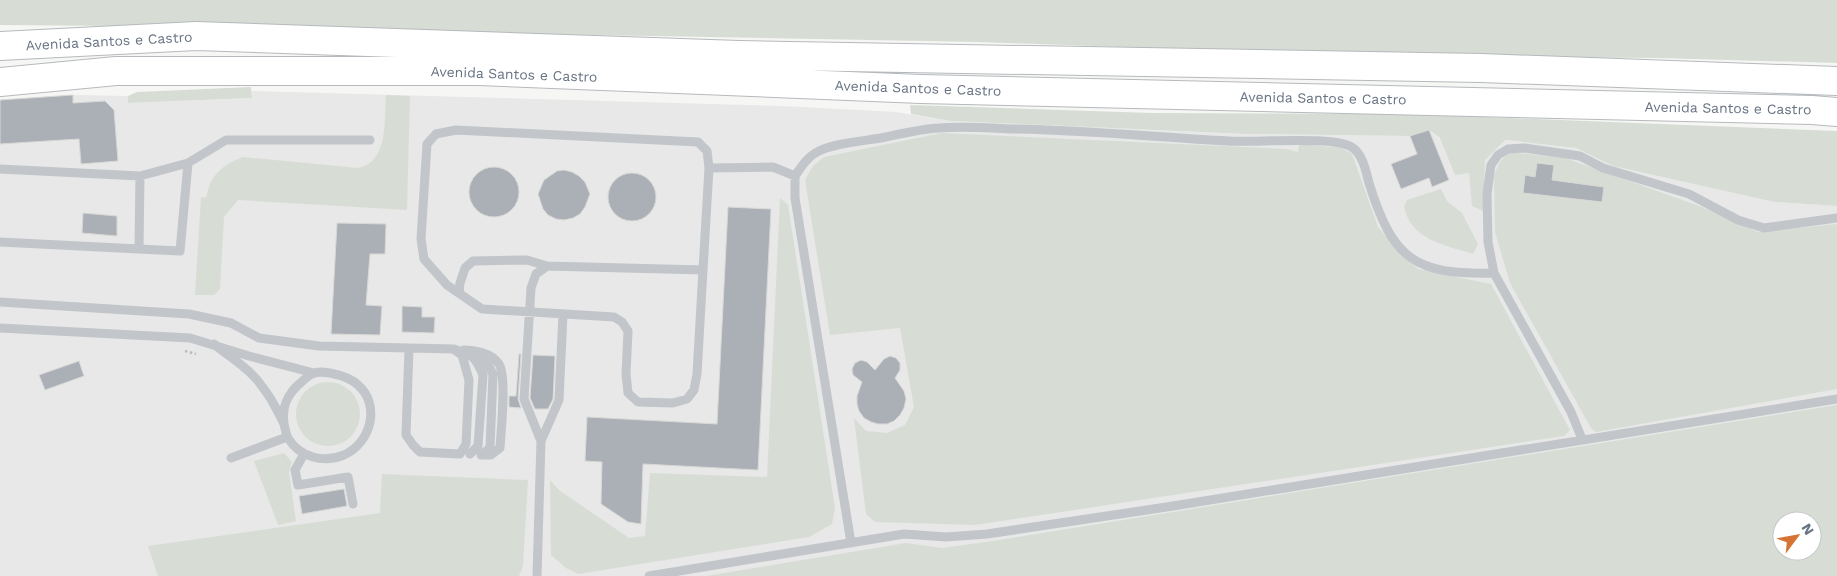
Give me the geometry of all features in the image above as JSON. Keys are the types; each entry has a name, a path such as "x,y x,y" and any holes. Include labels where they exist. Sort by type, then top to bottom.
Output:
{"main road":[{"name":"Avenida Santos e Castro","path":"0,46 196,36 739,56 1471,68 1837,81"},
{"name":"Avenida Santos e Castro","path":"0,82 116,71 478,71 921,89 1802,109 1837,112"}],"lane":[{"path":"851,543 795,198 795,176 804,163 818,151 844,144 939,128 1067,130 1230,142 1294,141 1341,143 1354,148 1363,162 1383,221 1395,243 1411,260 1437,270 1464,274 1494,273"},
{"path":"456,130 698,142 707,151 709,168 703,270 697,374 694,390 687,399 673,403 638,402 628,393 626,374 628,331 622,322 614,316 482,309 447,285 432,270 424,259 421,239 427,144 436,134 456,130"},
{"path":"0,169 140,176 188,163 226,140 370,140"},
{"path":"1582,439 1571,412 1494,273 1488,242 1487,194 1491,165 1498,155 1508,149 1524,148 1580,156 1603,168 1689,194 1738,220 1764,228 1837,218"},
{"path":"0,242 180,251 188,163"},
{"path":"709,168 773,167 795,176"},
{"path":"139,249 140,176"},
{"path":"458,293 465,268 474,260 527,260 547,266 703,270"},
{"path":"541,441 524,399 531,288 536,274 547,266"},
{"path":"0,302 189,314 231,323 259,338 319,346 474,350 486,361 493,374 490,448 481,455 420,452 413,446 406,435 408,349"},
{"path":"537,576 541,441 559,400 563,314"},
{"path":"0,328 190,338 314,373"},
{"path":"214,344 256,379 272,401 284,423"},
{"path":"454,349 462,355 469,380 465,454"},
{"path":"454,349 470,354 479,364 483,375 478,446 465,454"},
{"path":"323,372 343,376 358,385 367,398 371,410 371,420 362,441 352,451 335,458 320,460 304,454 287,437 282,412 286,400 292,390 314,373 323,372"},
{"path":"649,576 904,534 946,537 987,534 1173,506 1837,399"},
{"path":"231,458 287,437"},
{"path":"304,454 296,470 298,485 348,477 353,504"}],"path":[{"path":"177,350 202,355"}],"shaded area":[{"path":"0,0 1837,0 1837,63 1657,58 1379,56 978,42 426,32 353,28 0,25"},
{"path":"251,87 252,98 128,103 128,96 137,92"},
{"path":"252,91 782,106 896,112 951,121 1246,134 1410,136 1429,130 1440,139 1504,140 1576,148 1613,166 1774,202 1837,206 1837,576 0,576 0,100 73,95 128,96 128,103 252,98"},
{"path":"386,95 410,96 407,210 238,200 224,217 220,289 214,295 195,295 201,197 206,198 211,183 218,172 243,157 358,168 368,164 375,158 383,139"},
{"path":"910,105 1152,113 1408,114 1837,131 1837,206 1774,202 1613,166 1576,148 1505,140 1485,160 1483,211 1472,206 1469,173 1455,175 1440,138 1429,130 1410,136 1246,134 951,121 911,114"},
{"path":"942,133 1287,149 1298,152 1299,144 1342,148 1352,154 1378,227 1404,257 1418,269 1491,284 1570,430 1564,436 975,525 875,522 866,514 854,418 866,431 887,433 905,425 914,407 900,328 830,335 805,180 812,167 824,157"},
{"path":"1509,152 1565,158 1702,207 1758,232 1837,224 1837,389 1596,432 1591,428 1510,283 1495,232 1494,175 1500,162"},
{"path":"1441,189 1447,201 1462,213 1478,244 1473,254 1440,244 1421,234 1413,227 1408,217 1404,206 1407,200"},
{"path":"780,198 788,205 835,508 832,524 809,537 578,574 566,568 551,555 550,480 559,490 629,538 645,536 650,473 767,477"},
{"path":"328,382 346,388 354,396 360,414 354,432 346,440 328,446 310,440 302,432 296,414 302,396 310,388"},
{"path":"1837,405 1837,576 706,576 906,543 942,548"},
{"path":"284,453 292,462 289,472 296,521 278,525 254,461"},
{"path":"382,474 528,480 523,566 519,576 158,576 148,546 380,513"}],"building":[{"path":"73,95 73,103 105,101 114,110 118,161 81,164 79,139 0,144 0,100"},
{"path":"1429,130 1449,180 1432,187 1429,178 1401,189 1391,164 1417,154 1410,136"},
{"path":"1537,163 1554,165 1552,180 1604,187 1602,202 1523,193 1525,175 1535,177"},
{"path":"489,167 499,167 512,174 519,187 519,197 512,210 499,217 489,217 480,213 473,206 469,197 469,187 473,178 480,171"},
{"path":"564,170 579,176 585,182 590,194 580,214 564,220 548,215 543,209 538,194 544,180 557,171"},
{"path":"627,173 637,173 649,180 656,192 656,202 649,214 637,221 627,221 619,217 612,210 608,202 608,192 612,184 619,177"},
{"path":"728,207 771,209 758,470 643,464 641,524 628,522 601,504 602,462 585,461 587,417 717,424"},
{"path":"83,213 117,216 117,236 82,233"},
{"path":"337,223 386,224 385,254 370,254 366,305 382,306 380,335 331,334"},
{"path":"402,306 422,307 422,317 435,317 434,333 402,332"},
{"path":"519,354 521,354 518,399 521,408 509,407 509,396 516,396"},
{"path":"533,355 555,356 553,399 548,409 535,409 530,398"},
{"path":"890,356 896,358 900,363 900,370 895,378 904,391 906,399 904,408 894,421 887,424 878,424 864,418 859,411 857,396 862,382 853,375 852,369 855,363 861,360 867,362 875,370 884,359"},
{"path":"79,361 84,376 45,390 39,375"},
{"path":"344,489 347,506 302,514 299,496"}]}
